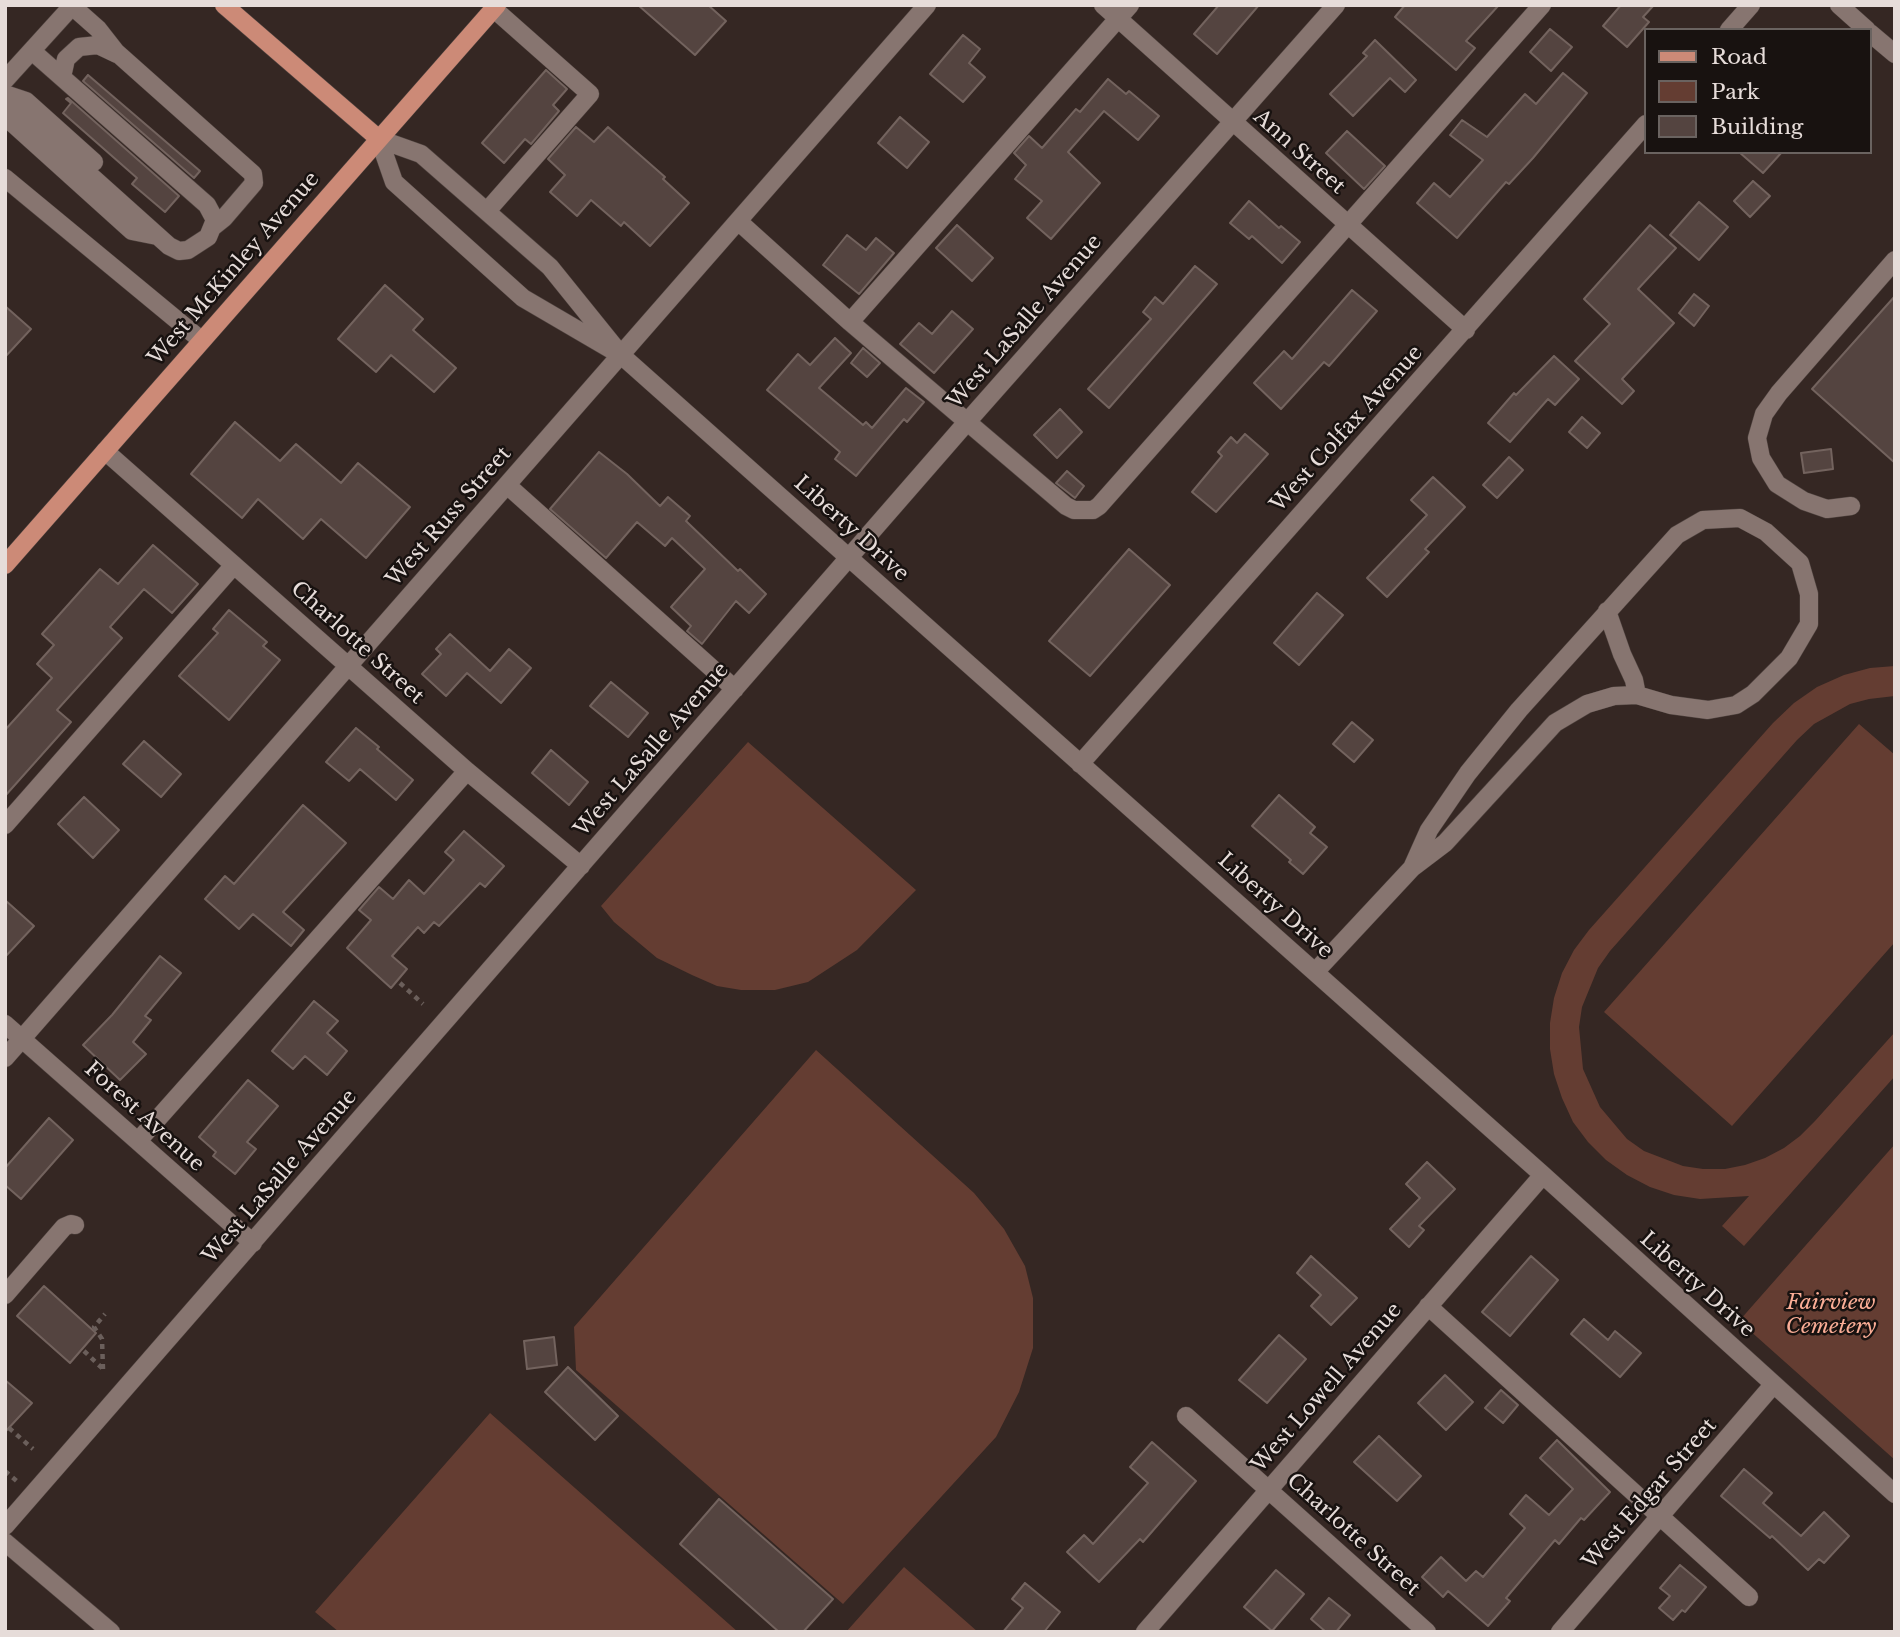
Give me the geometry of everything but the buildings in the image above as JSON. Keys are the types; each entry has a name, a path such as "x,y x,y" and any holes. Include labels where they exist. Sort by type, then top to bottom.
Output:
{"main road":[{"path":"224,5 379,139"},
{"name":"West McKinley Avenue","path":"5,565 495,7"}],"street":[{"name":"West Russ Street","path":"5,1058 927,5"},
{"name":"Ann Street","path":"1103,5 1124,12 1233,122 1466,330"},
{"name":"West LaSalle Avenue","path":"5,1526 967,422 1336,5"},
{"path":"738,221 1066,506 1083,512 1093,510 1100,506 1542,5"},
{"path":"1731,28 1751,5"},
{"path":"1839,5 1866,28"},
{"path":"5,80 72,6 98,29 118,54 253,174 254,183 214,226"},
{"path":"486,211 590,94 495,7"},
{"path":"850,321 1124,12"},
{"path":"1872,34 1895,54"},
{"path":"62,77 66,59 79,47 98,45 118,54"},
{"path":"5,97 160,237 179,251 188,250 208,237 215,220 208,205 32,51"},
{"path":"5,112 9,120 132,231 160,237"},
{"name":"West Colfax Avenue","path":"1080,764 1644,126"},
{"name":"Liberty Drive","path":"379,139 421,154 550,267 621,355 1543,1175 1895,1494"},
{"name":"Liberty Drive","path":"379,139 394,182 523,298 621,355"},
{"path":"5,178 56,217 201,340"},
{"path":"1851,506 1826,509 1804,501 1777,484 1761,458 1757,438 1764,414 1779,393 1895,260"},
{"name":"Charlotte Street","path":"105,451 467,771 581,866"},
{"path":"507,485 735,689"},
{"path":"1315,972 1412,867 1445,843 1556,723 1587,704 1614,695 1637,695 1671,705 1708,710 1736,705 1753,694 1789,658 1809,624 1809,594 1800,563 1766,532 1740,518 1703,520 1677,535 1607,611 1468,773 1429,830 1412,867"},
{"path":"5,825 234,565"},
{"path":"1607,611 1634,680 1637,695"},
{"path":"138,1141 467,771"},
{"name":"Forest Avenue","path":"5,1024 253,1243"},
{"name":"West Lowell Avenue","path":"1145,1632 1543,1175"},
{"path":"5,1295 64,1227 75,1225"},
{"path":"1428,1306 1749,1597"},
{"name":"West Edgar Street","path":"1560,1632 1773,1385"},
{"name":"Charlotte Street","path":"1186,1416 1427,1632"},
{"path":"5,1542 111,1632"}],"path":[{"path":"400,984 422,1004"},
{"path":"83,1351 103,1369 102,1339 94,1327 105,1314"},
{"path":"9,1428 33,1449"}],"green space":[{"path":"1895,666 1895,696 1850,704 1814,724 1797,740 1610,951 1598,968 1582,1007 1579,1027 1583,1069 1600,1107 1627,1139 1644,1151 1683,1166 1703,1169 1745,1165 1784,1148 1815,1121 1895,1032 1895,1076 1744,1246 1722,1226 1749,1196 1700,1199 1674,1195 1650,1187 1606,1160 1588,1142 1573,1122 1554,1074 1550,1023 1554,998 1562,973 1589,930 1773,723 1794,703 1817,687 1844,675 1870,668"},
{"path":"1859,724 1895,755 1895,942 1732,1126 1604,1012"},
{"path":"748,742 916,890 857,950 808,982 775,990 741,990 717,986 692,975 657,958 614,922 601,906"},
{"path":"816,1050 974,1193 1004,1229 1025,1266 1033,1298 1033,1348 1019,1392 996,1437 843,1604 576,1370 574,1327"},
{"name":"Fairview Cemetery","path":"1895,1144 1895,1460 1739,1321"},
{"path":"490,1413 738,1632 339,1632 315,1612"},
{"path":"904,1567 978,1632 846,1632"}]}
